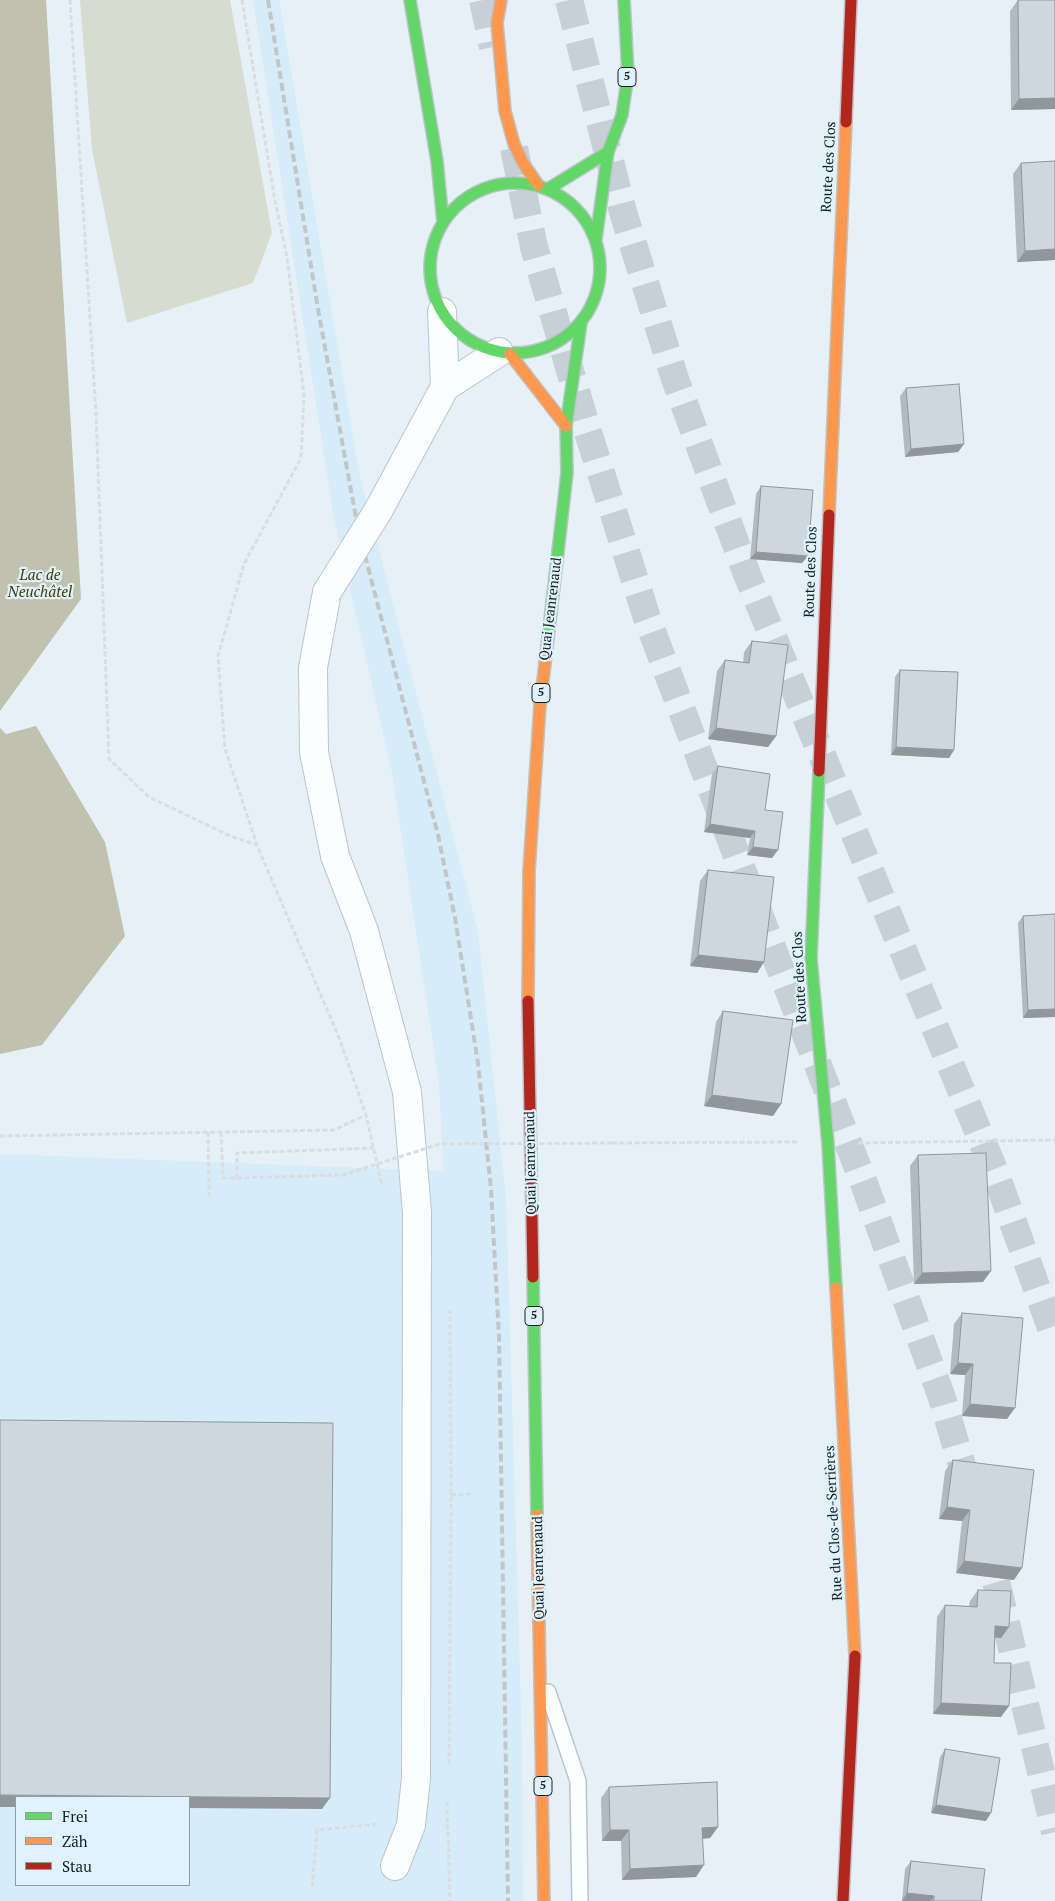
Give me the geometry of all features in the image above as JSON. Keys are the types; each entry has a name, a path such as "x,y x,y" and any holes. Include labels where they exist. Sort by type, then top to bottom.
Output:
{"main road":[{"path":"410,0 437,160 443,222"},
{"path":"501,0 498,23 505,111 514,144 523,163 543,187"},
{"name":"5","path":"596,239 608,152 622,115 628,74 624,0"},
{"name":"Route des Clos","path":"828,1144 811,958 851,0"},
{"path":"543,187 608,152"},
{"path":"511,182 543,187 564,197 577,209 588,223 596,239 601,261 600,283 593,304 570,334 542,350 505,353 482,347 466,338 452,326 442,312 434,294 430,276 430,257 435,239 443,222 461,202 485,188 511,182"},
{"name":"5","path":"566,426 581,322"},
{"path":"505,353 566,426"},
{"name":"Quai Jeanrenaud","path":"544,1901 527,960 529,871 540,705 567,473 566,426"},
{"name":"Rue du Clos-de-Serrières","path":"828,1144 855,1648 843,1901"}],"street":[{"path":"395,1866 411,1825 416,1778 417,1213 407,1092 364,931 335,856 314,752 313,668 327,592 378,511 445,387 442,312"},
{"path":"445,387 505,353"}],"lane":[{"path":"541,1671 578,1782 580,1901"}],"path":[{"path":"70,0 96,414 109,759 149,797 230,836 258,845"},
{"path":"0,1136 334,1130 366,1115 340,1040 258,845 225,750 218,656 244,564 301,458 304,395 288,257 274,201 242,0"},
{"path":"208,1132 209,1196"},
{"path":"221,1132 223,1178 343,1175 440,1144 791,1142"},
{"path":"828,1144 1055,1140"},
{"path":"237,1178 237,1153 374,1148"},
{"path":"416,1778 446,1775 450,1760 450,1308"},
{"path":"451,1495 472,1494"},
{"path":"446,1795 450,1901"},
{"path":"312,1887 317,1830 387,1824"}],"shaded area":[{"path":"80,0 230,0 272,233 253,283 127,323 92,150"},
{"path":"253,0 279,0 359,473 478,932 506,1197 522,1743 523,1901 0,1901 0,1154 443,1171 439,1083 392,773 333,513"}],"water":[{"name":"Lac de Neuchâtel","path":"0,0 46,0 81,599 0,711"},
{"path":"36,726 105,842 125,936 42,1045 0,1054 0,728 6,734"}],"building":[{"path":"1018,0 1055,0 1055,98 1019,99"},
{"path":"1055,161 1055,249 1025,251 1021,163"},
{"path":"959,384 964,444 911,449 906,388"},
{"path":"761,486 813,490 808,556 756,552"},
{"path":"752,641 788,645 776,736 716,728 725,660 749,663"},
{"path":"900,670 958,672 954,750 896,747"},
{"path":"718,766 770,774 765,810 783,812 778,850 753,847 755,831 710,824"},
{"path":"708,870 774,877 764,962 698,955"},
{"path":"1055,914 1055,1009 1028,1010 1023,916"},
{"path":"723,1011 793,1020 781,1104 712,1095"},
{"path":"986,1153 991,1271 922,1273 918,1155"},
{"path":"962,1313 1023,1318 1015,1408 970,1404 973,1364 958,1363"},
{"path":"0,1420 333,1423 330,1798 0,1795"},
{"path":"953,1460 1034,1470 1022,1568 964,1561 970,1510 947,1507"},
{"path":"978,1590 1011,1591 1009,1627 995,1626 994,1663 1011,1663 1009,1706 941,1703 945,1605 977,1607"},
{"path":"945,1749 1000,1758 991,1813 936,1805"},
{"path":"717,1782 718,1827 702,1828 704,1865 630,1869 629,1830 610,1830 609,1787"},
{"path":"911,1861 985,1869 981,1901 934,1901 934,1896 907,1893"}],"tunnel":[{"path":"483,0 493,47"},
{"path":"569,0 623,212 675,379 748,577 995,1172 1055,1339"},
{"path":"514,148 534,247 587,429 647,618 752,896 865,1186 942,1398 971,1496"},
{"path":"984,1542 998,1589 1055,1832"}],"railway":[{"path":"268,0 318,309 358,529 438,835 455,918 478,1063 491,1189 499,1337 508,1901"}],"traffic: fast":[{"path":"410,0 437,161 443,222"},
{"path":"596,239 608,152 622,115 628,74 624,0"},
{"path":"548,189 608,152"},
{"path":"523,183 548,189 569,202 581,214 597,243 600,268 599,285 594,301 581,322 569,334 540,350 507,353 482,347 461,334 449,322 433,293 430,260 436,235 449,214 461,202 490,186 523,183"},
{"path":"548,638 567,473 566,426 581,323"},
{"path":"819,771 811,958 828,1144 836,1288"},
{"path":"533,1277 537,1515"}],"traffic: slow":[{"path":"501,0 497,23 505,111 514,144 523,163 538,185"},
{"path":"829,515 846,122"},
{"path":"510,354 566,426"},
{"path":"528,1001 529,871 540,705 548,638"},
{"path":"836,1288 855,1656"},
{"path":"537,1515 544,1901"}],"traffic: jam":[{"path":"846,122 851,0"},
{"path":"819,771 829,515"},
{"path":"528,1001 533,1277"},
{"path":"843,1901 855,1656"}]}
